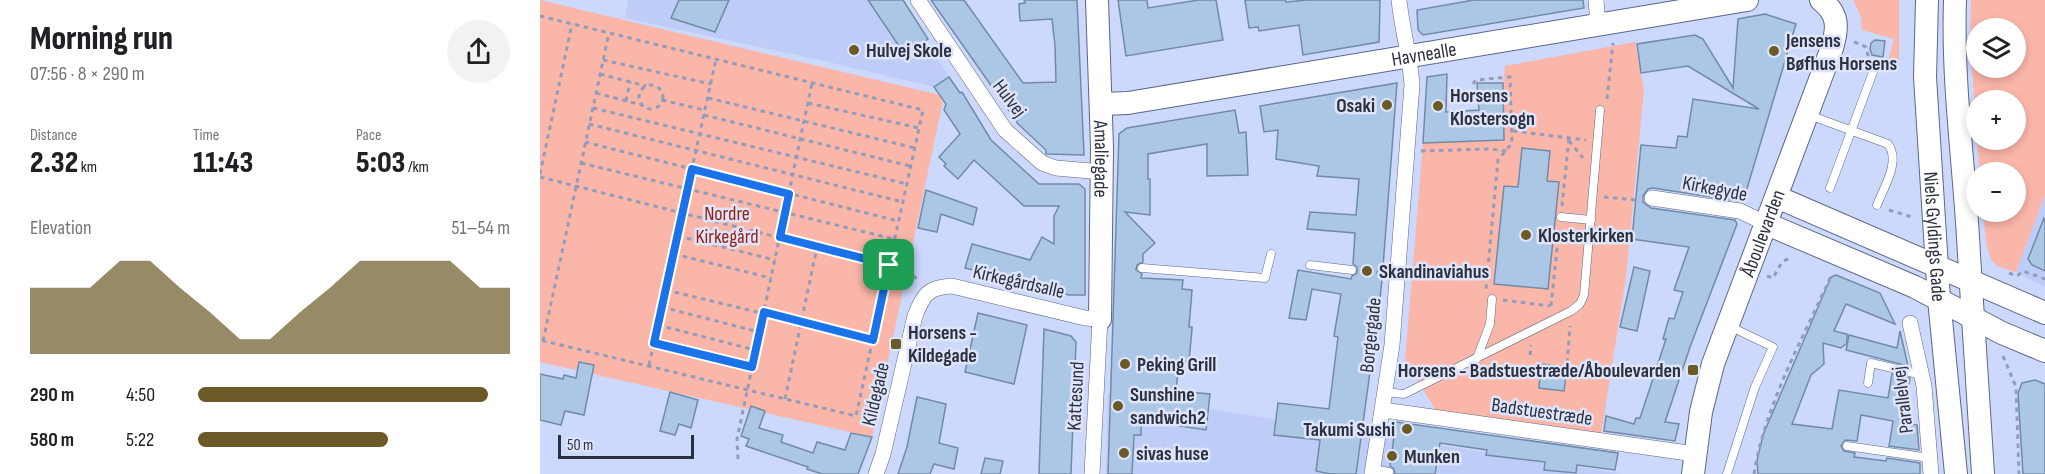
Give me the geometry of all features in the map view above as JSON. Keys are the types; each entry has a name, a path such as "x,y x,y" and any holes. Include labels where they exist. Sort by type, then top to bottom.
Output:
{"street":[{"name":"Hulvej","path":"918,0 984,101 1013,137 1042,164 1056,168 1102,172"},
{"name":"Amaliegade","path":"1096,0 1105,266 1100,319"},
{"name":"Borgergade","path":"1373,472 1392,345 1393,271 1407,152 1412,85 1410,57 1403,36 1399,0"},
{"path":"1596,0 1606,22"},
{"name":"Havnealle","path":"1101,104 1139,101 1747,0"},
{"path":"1821,0 1831,8 1836,21 1836,34"},
{"name":"Niels Gyldings Gade","path":"1927,0 1925,77 1939,299 1956,474"},
{"name":"Niels Gyldings Gade","path":"1955,0 1957,104 1983,474"},
{"name":"Åboulevarden","path":"1694,464 1707,386 1727,326 1767,224 1836,34"},
{"path":"1777,197 2045,313"},
{"name":"Kirkegyde","path":"1652,198 1740,211 1767,224"},
{"path":"1767,224 1939,299 2002,333 2045,351"},
{"name":"Kirkegårdsalle","path":"930,291 940,286 952,286 1085,318 1100,319"},
{"name":"Kildegade","path":"876,474 915,316 920,302 930,291"},
{"name":"Kattesund","path":"1092,474 1100,319"},
{"name":"Parallelvej","path":"1910,323 1922,375 1931,474"},
{"name":"Badstuestræde","path":"1383,410 1694,464"}],"lane":[{"path":"1830,188 1873,72"},
{"path":"1385,392 1404,394 1571,311 1580,304 1584,295 1600,110"},
{"path":"1808,114 1888,144 1892,150 1893,162 1876,205"},
{"path":"1561,217 1591,220"},
{"path":"1142,268 1265,278 1271,254"},
{"path":"1310,265 1352,270"},
{"path":"1477,358 1490,324 1491,299"},
{"path":"1727,326 1773,347 1755,387 1727,474"},
{"path":"1868,383 1871,363 1922,375"},
{"path":"1847,446 1930,458"},
{"path":"1373,472 1389,471"}],"path":[{"path":"540,16 923,110 856,416 542,340 609,33"},
{"path":"1600,110 1607,103 1606,22"},
{"path":"573,24 540,175 907,270 930,291"},
{"path":"1836,34 1866,47 1873,72"},
{"path":"649,366 716,59"},
{"path":"603,60 711,84"},
{"path":"600,74 646,86 654,85 660,89 662,100"},
{"path":"1473,84 1476,80 1510,77 1512,143 1498,160 1485,298 1561,307 1571,311 1567,363"},
{"path":"626,101 630,82"},
{"path":"738,459 737,439 812,83"},
{"path":"643,106 639,95 646,86"},
{"path":"596,93 654,108 662,100"},
{"path":"708,98 915,148"},
{"path":"662,100 705,110"},
{"path":"808,104 919,128"},
{"path":"593,108 907,184"},
{"path":"704,115 910,166"},
{"path":"589,124 903,202"},
{"path":"1513,131 1598,141"},
{"path":"585,142 898,222"},
{"path":"1407,152 1490,149 1507,151"},
{"path":"581,163 895,239"},
{"path":"1594,195 1634,200"},
{"path":"1876,205 1912,218 1912,224"},
{"path":"678,236 775,260"},
{"path":"785,399 817,247"},
{"path":"674,254 771,278"},
{"path":"1749,269 1773,278 1785,260 1799,257"},
{"path":"1754,474 1763,432 1772,407 1834,270"},
{"path":"2001,293 2000,271 2017,276 2023,270 2045,279"},
{"path":"1393,271 1488,273"},
{"path":"666,290 873,340"},
{"path":"662,307 759,332"},
{"path":"658,325 755,350"},
{"path":"2002,333 2003,358 2016,387 2019,474"},
{"path":"654,343 752,367"}],"shaded area":[{"name":"Hulvej Skole","path":"628,0 899,0 949,77 934,87 625,18"},
{"path":"2045,195 2045,287 2016,272"},
{"path":"1108,393 1623,474 1106,474"}],"green space":[{"name":"Nordre Kirkegård","path":"540,0 944,96 872,437 540,362"},
{"path":"1853,0 1899,0 1899,66 1888,62 1894,39 1862,30 1861,17"},
{"path":"1971,0 2045,0 2045,195 2016,272 2004,269 1991,259 1984,222 2026,222 2026,162 1979,162 1978,150 2026,150 2026,90 1974,90 1973,78 2026,78 2026,18 1971,18"},
{"path":"1635,42 1644,90 1626,278 1601,434 1437,412 1405,361 1423,143 1504,140 1505,66"}],"building":[{"path":"679,0 729,0 715,32 671,18"},
{"path":"868,0 903,0 928,39 905,55"},
{"path":"931,0 964,0 1023,83 1056,82 1055,46 1052,19 1020,21 1019,4 1025,3 1024,0 1077,0 1084,155 1046,154 1046,150 1017,123 1017,112 1009,111"},
{"path":"1118,0 1147,0 1148,8 1199,0 1216,0 1223,40 1126,56"},
{"path":"1245,0 1285,0 1286,2 1380,0 1379,42 1303,55 1299,25 1259,31 1258,27 1249,28"},
{"path":"1474,0 1583,0 1584,8 1423,35 1418,30 1417,10"},
{"path":"1765,14 1796,24 1743,202 1653,188 1648,189 1643,196 1643,202 1651,208 1735,220 1737,224 1690,347 1665,422 1679,424 1675,441 1604,431 1606,416 1634,424 1636,418 1640,418 1666,339 1663,339 1669,318 1674,319 1683,292 1674,290 1689,247 1632,239 1641,145 1676,148 1678,136 1687,137 1693,99 1759,109 1688,66 1641,73 1637,44 1695,35 1703,39 1733,88 1738,19"},
{"path":"1875,40 1885,41 1883,57 1872,55 1871,43"},
{"path":"1447,74 1446,112 1479,110 1477,83 1503,83 1504,140 1423,143 1427,77"},
{"path":"949,77 960,93 962,92 991,140 1039,184 1079,184 1085,189 1085,295 1069,295 965,268 972,244 1030,260 1042,237 1054,244 1054,216 1059,206 1024,206 974,160 958,179 944,166 946,164 939,157 960,134 944,110 946,104 934,87"},
{"path":"1397,83 1383,267 1378,269 1377,273 1382,279 1380,299 1356,474 1330,474 1316,471 1320,440 1274,435 1278,403 1329,409 1338,337 1334,336 1341,294 1312,289 1306,320 1289,318 1298,270 1351,279 1357,273 1357,267 1353,264 1355,233 1307,229 1310,212 1356,215 1359,179 1317,176 1319,166 1276,159 1278,130 1264,132 1260,106"},
{"path":"1235,110 1239,133 1246,132 1248,175 1207,176 1207,144 1148,154 1150,215 1125,212 1155,243 1143,254 1143,262 1137,265 1136,270 1142,274 1141,278 1183,280 1182,289 1192,290 1189,361 1179,361 1176,391 1210,394 1206,430 1141,420 1141,435 1134,435 1132,474 1108,474 1119,134 1127,128"},
{"name":"Klosterkirken","path":"1522,148 1550,151 1547,181 1559,182 1548,289 1494,284 1504,186 1518,187"},
{"path":"926,190 977,208 973,225 941,214 937,232 918,228"},
{"path":"2044,218 2045,271 2032,265 2028,259"},
{"path":"1634,267 1650,271 1637,331 1620,327"},
{"path":"1836,275 1880,293 1895,324 1846,304 1834,331 1847,334 1847,343 1841,348 1823,343 1824,364 1811,375 1792,424 1832,429 1839,390 1888,398 1892,374 1910,378 1903,422 1917,425 1919,450 1889,446 1893,421 1861,415 1857,441 1845,440 1841,446 1844,451 1855,453 1854,457 1886,461 1887,458 1920,463 1920,474 1758,474 1757,461 1763,435 1831,277"},
{"path":"978,313 1027,325 1014,384 965,372"},
{"path":"1044,329 1071,336 1076,342 1071,474 1039,474"},
{"path":"1900,331 1908,366 1846,350 1849,335 1897,348"},
{"path":"579,362 594,365 584,415 565,411 561,425 540,420 540,374 563,379 564,375 576,378"},
{"path":"1541,364 1567,367 1564,391 1539,388"},
{"path":"2035,380 2045,384 2045,474 2023,474 2018,393 2022,383"},
{"path":"670,392 698,400 691,428 679,424 675,435 660,431"},
{"path":"917,397 946,404 939,443 958,448 954,469 934,464 930,474 898,474 907,447"},
{"path":"751,406 765,411 759,428 783,435 781,442 813,453 817,442 845,450 851,433 872,437 858,474 822,474 746,446 749,439 741,436"},
{"path":"1396,422 1618,453 1615,470 1577,465 1576,473 1544,470 1545,462 1486,455 1487,450 1440,443 1435,474 1395,474 1394,469 1390,466"},
{"path":"985,458 1003,461 1000,474 981,474"}],"place":[{"name":"Hulvej Skole","path":"854,50"},
{"name":"Jensens Bøfhus Horsens","path":"1774,51"},
{"name":"Osaki","path":"1387,105"},
{"name":"Horsens Klostersogn","path":"1438,106"},
{"name":"Klosterkirken","path":"1526,235"},
{"name":"Skandinaviahus","path":"1367,271"},
{"name":"Horsens - Kildegade","path":"896,344"},
{"name":"Peking Grill","path":"1125,364"},
{"name":"Horsens - Badstuestræde/Åboulevarden","path":"1693,370"},
{"name":"Sunshine sandwich2","path":"1118,406"},
{"name":"Takumi Sushi","path":"1407,429"},
{"name":"sivas huse","path":"1124,453"},
{"name":"Munken","path":"1392,456"}],"route":[{"path":"692,169 789,194 780,237 889,265 873,340 764,312 752,367 654,343 692,169"}]}
